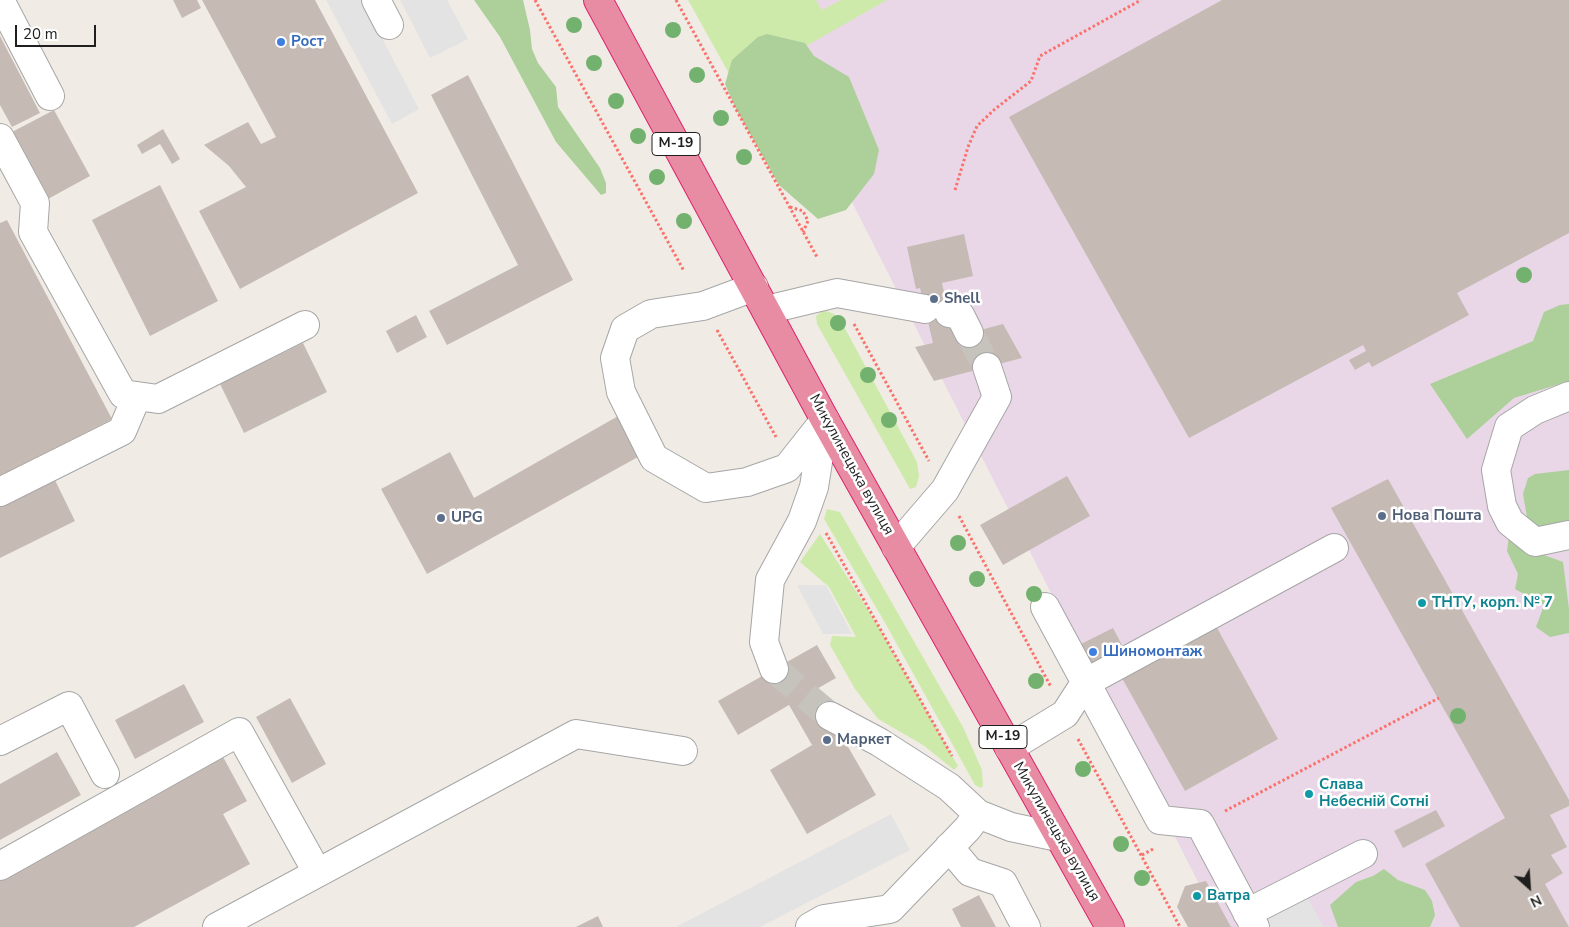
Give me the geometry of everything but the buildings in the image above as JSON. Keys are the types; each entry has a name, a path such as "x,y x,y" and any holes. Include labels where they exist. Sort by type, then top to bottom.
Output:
{"highway":[{"name":"Микулинецька вулиця","path":"598,0 825,420 1110,927"}],"lane":[{"path":"0,0 50,96"},
{"path":"376,0 389,25"},
{"path":"0,138 35,203 33,232 123,394 158,399 305,325"},
{"path":"825,420 787,468 747,482 706,488 654,458 621,392 615,358 625,329 651,314 760,298 837,293 960,315 969,333"},
{"path":"896,546 945,490 997,397 987,367"},
{"path":"0,492 122,431 137,396"},
{"path":"1569,396 1535,410 1509,427 1496,470 1502,506 1510,522 1535,542 1569,535"},
{"path":"774,670 764,642 770,580 802,521 814,487 825,420"},
{"path":"1009,748 1065,714 1085,684 1334,548"},
{"path":"1045,607 1160,820 1200,824 1251,920 1363,854"},
{"path":"0,741 70,706 106,774"},
{"path":"830,716 879,742 949,787 978,814 1011,827 1058,837"},
{"path":"0,866 239,732 317,872"},
{"path":"217,927 576,734 684,751"},
{"path":"810,927 824,920 894,918 949,847 978,814"},
{"path":"949,847 970,872 1003,883 1026,927"}],"path":[{"path":"535,0 684,271"},
{"path":"676,0 817,257"},
{"path":"955,190 968,147 978,126 995,109 1031,81 1040,56 1141,0"},
{"path":"789,206 802,211 808,221 803,232"},
{"path":"703,306 776,437"},
{"path":"851,320 931,466"},
{"path":"955,509 983,556 1065,714 1180,927"},
{"path":"825,532 955,761"},
{"path":"1200,824 1439,698"},
{"path":"1142,855 1159,846"}],"shaded area":[{"path":"326,0 362,0 419,109 392,124"},
{"path":"400,0 447,0 468,39 430,58"},
{"name":"Ватра","path":"749,0 1569,0 1569,927 1221,927"},
{"path":"797,585 826,585 852,634 823,634"},
{"path":"891,814 910,850 760,927 676,927"},
{"path":"1307,897 1324,927 1260,927 1259,924"}],"green space":[{"path":"474,0 523,0 532,49 538,63 556,87 558,107 600,168 606,183 606,193 601,195 556,142 500,37"},
{"path":"688,0 816,0 822,10 841,0 887,0 736,86"},
{"path":"767,34 805,43 814,56 849,77 879,150 874,174 846,210 818,219 779,185 736,109 725,84 732,60 758,37"},
{"path":"1569,304 1569,381 1514,398 1467,439 1430,384 1533,341 1544,312 1560,305"},
{"path":"824,310 834,314 841,321 917,462 919,476 916,487 910,489 817,324 816,316"},
{"path":"1569,470 1569,522 1539,529 1527,517 1523,494 1528,478 1535,474"},
{"path":"827,509 840,512 963,727 982,770 983,786 981,788 975,785 884,621 824,519"},
{"path":"820,534 878,626 958,766 954,770 923,745 878,719 855,689 830,645 832,636 856,637 829,587 800,562"},
{"path":"1509,536 1533,551 1563,562 1569,609 1569,633 1550,637 1536,627 1544,605 1515,589 1518,574 1507,551"},
{"path":"1384,869 1398,880 1425,890 1432,901 1435,915 1430,927 1338,927 1330,905 1356,882 1373,876"}],"tunnel":[{"path":"969,333 987,367"},
{"path":"774,669 830,716"}],"place":[{"name":"Рост","path":"281,42"},
{"name":"Shell","path":"934,299"},
{"name":"Нова Пошта","path":"1382,516"},
{"name":"UPG","path":"441,518"},
{"name":"ТНТУ, корп. № 7","path":"1422,603"},
{"name":"Шиномонтаж","path":"1093,652"},
{"name":"Маркет","path":"827,740"},
{"name":"Слава Небесній Сотні","path":"1309,794"},
{"name":"Ватра","path":"1197,896"}]}
